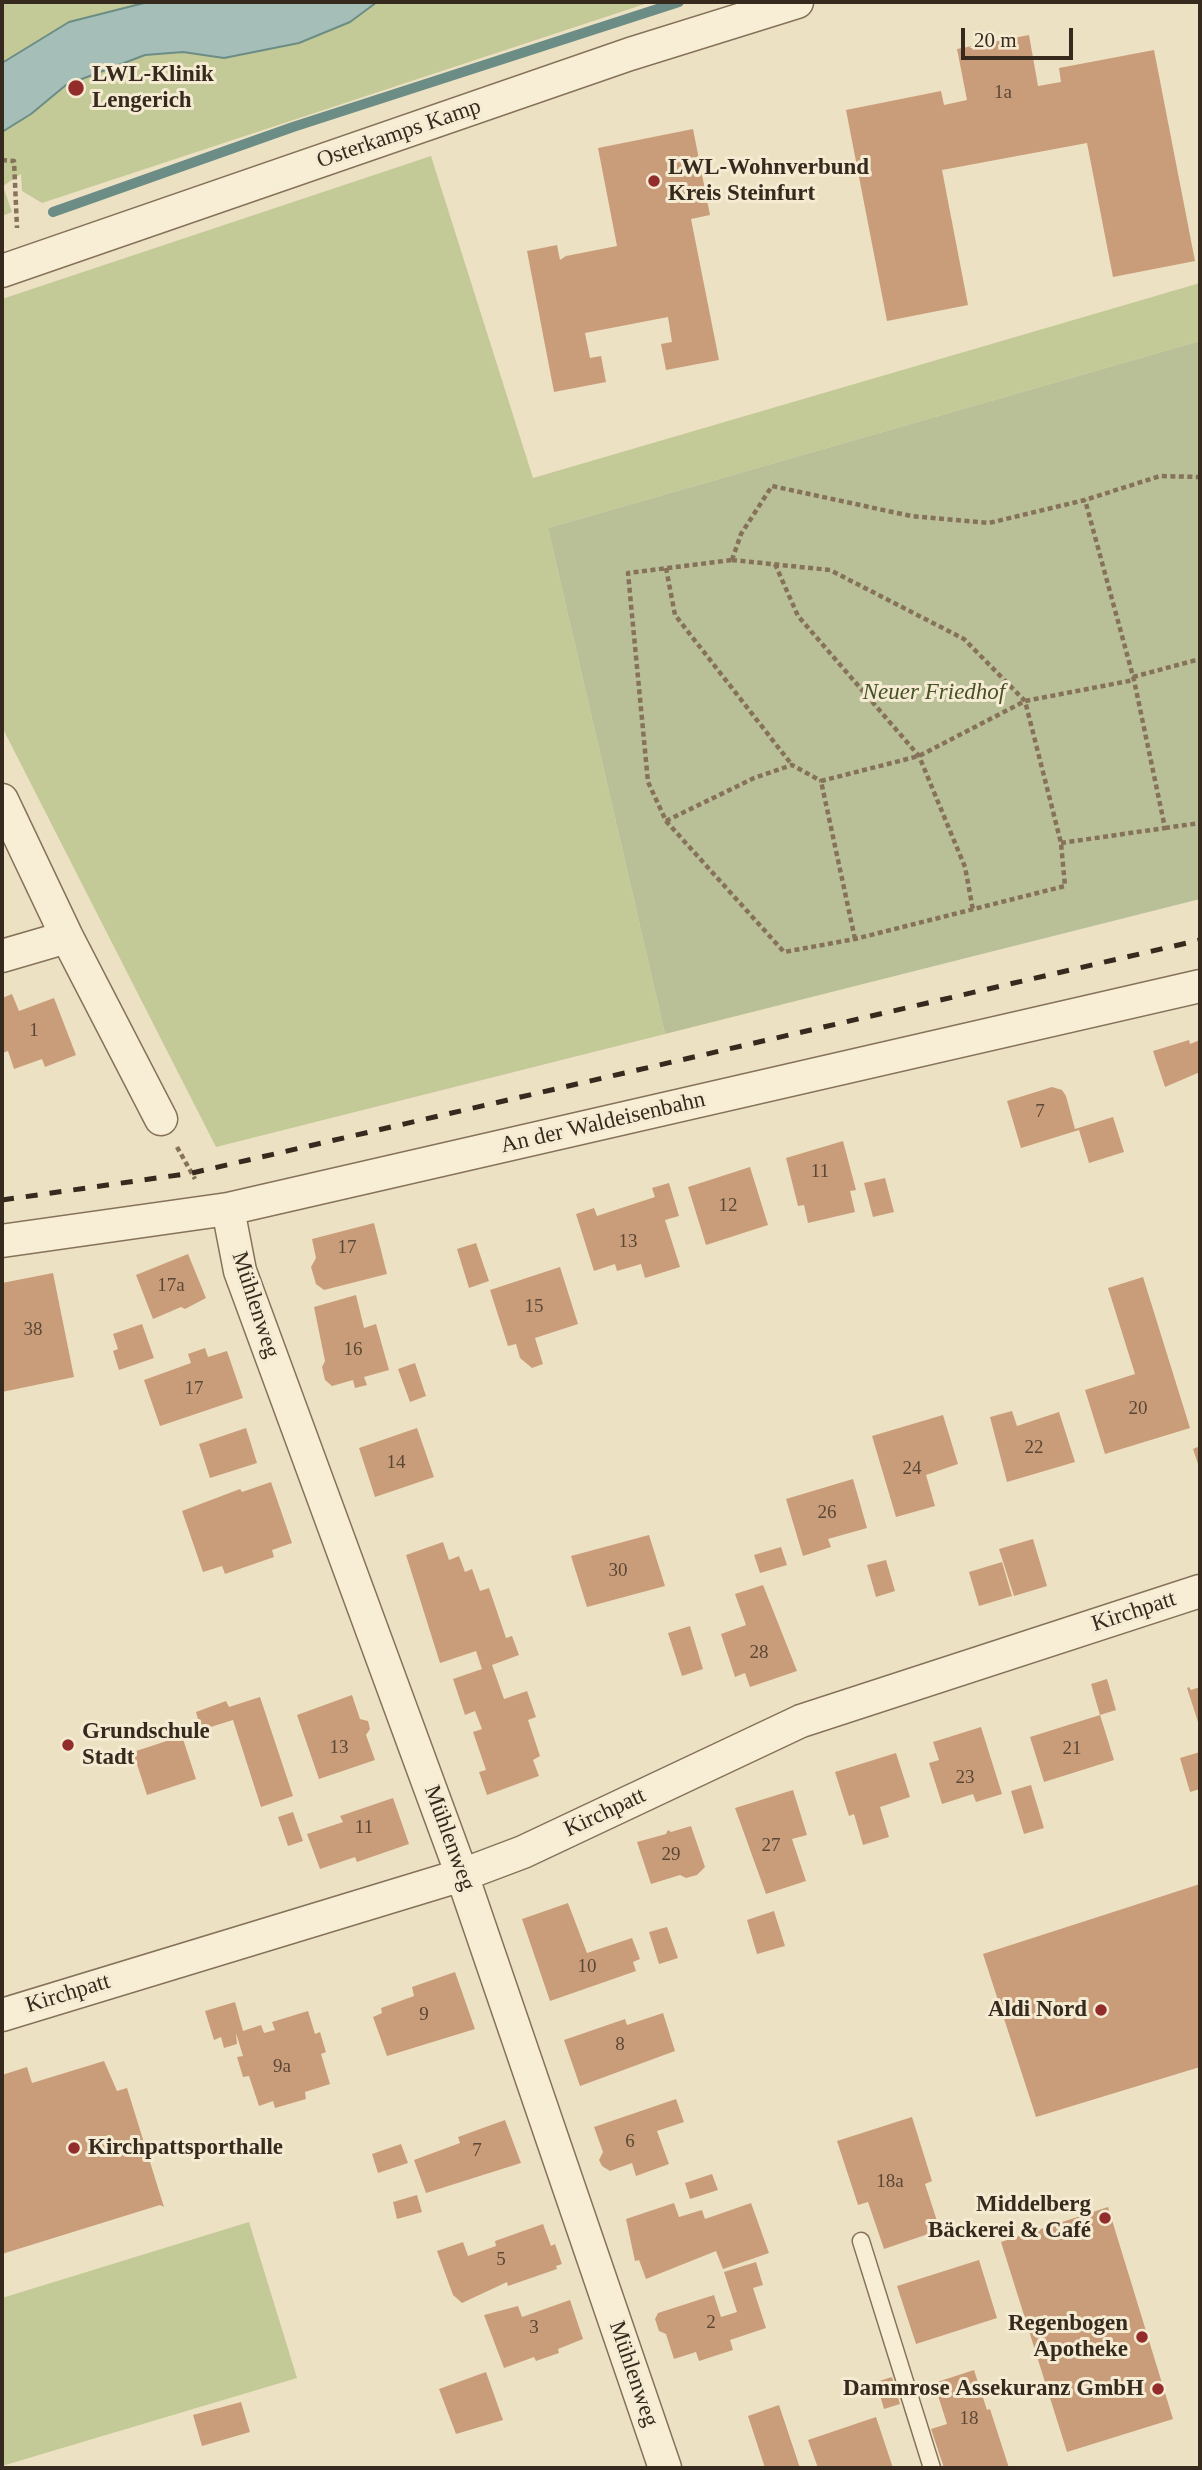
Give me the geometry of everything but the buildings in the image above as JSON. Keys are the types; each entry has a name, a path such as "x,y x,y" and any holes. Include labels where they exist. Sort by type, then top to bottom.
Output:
{"street":[{"name":"Osterkamps Kamp","path":"11,267 630,54 797,2"},
{"path":"2,800 67,937 161,1119"},
{"path":"2,956 67,937"},
{"name":"An der Waldeisenbahn","path":"2,1241 218,1211 1200,986"},
{"name":"Mühlenweg","path":"218,1211 462,1875 665,2468"},
{"name":"Kirchpatt","path":"2,2015 462,1875 523,1852 801,1721 1200,1591"}],"lane":[{"path":"861,2241 932,2468"}],"path":[{"path":"2,160 14,161 11,267"},
{"path":"732,560 741,534 772,486 911,516 989,523 1085,500 1160,476 1200,477"},
{"path":"1085,500 1134,679 1165,828"},
{"path":"732,560 830,570 964,639 1025,701 1061,843 1065,886 855,939 784,952 666,821 648,782 628,573 732,560"},
{"path":"775,564 798,616 919,756 965,867 973,910"},
{"path":"666,568 675,615 792,765 821,781 919,756 1025,701 1134,679 1200,660"},
{"path":"666,821 754,778 792,765"},
{"path":"821,781 855,939"},
{"path":"1061,843 1200,823"},
{"path":"161,1119 218,1211"}],"green space":[{"path":"2,2 651,2 42,203 22,191 21,174 3,186 12,212 2,216"},
{"path":"431,156 533,478 1200,283 1200,341 548,528 665,1034 216,1147 2,727 2,299"},
{"name":"Neuer Friedhof","path":"1200,341 1200,899 665,1034 548,528"},
{"path":"249,2222 297,2378 2,2466 2,2298"}],"water":[{"name":"LWL-Klinik Lengerich","path":"148,2 377,2 350,22 299,43 224,58 183,52 145,55 66,85 31,114 2,132 2,63 69,22"}],"waterway":[{"path":"53,212 293,127 679,2"}],"railway":[{"path":"2,1200 192,1173 1200,940"}],"place":[{"name":"LWL-Klinik Lengerich","path":"76,88"},
{"name":"LWL-Wohnverbund Kreis Steinfurt","path":"654,181"},
{"name":"Grundschule Stadt","path":"68,1745"},
{"name":"Aldi Nord","path":"1101,2010"},
{"name":"Kirchpattsporthalle","path":"74,2148"},
{"name":"Middelberg Bäckerei & Café","path":"1105,2218"},
{"name":"Regenbogen Apotheke","path":"1142,2337"},
{"name":"Dammrose Assekuranz GmbH","path":"1158,2389"}]}
